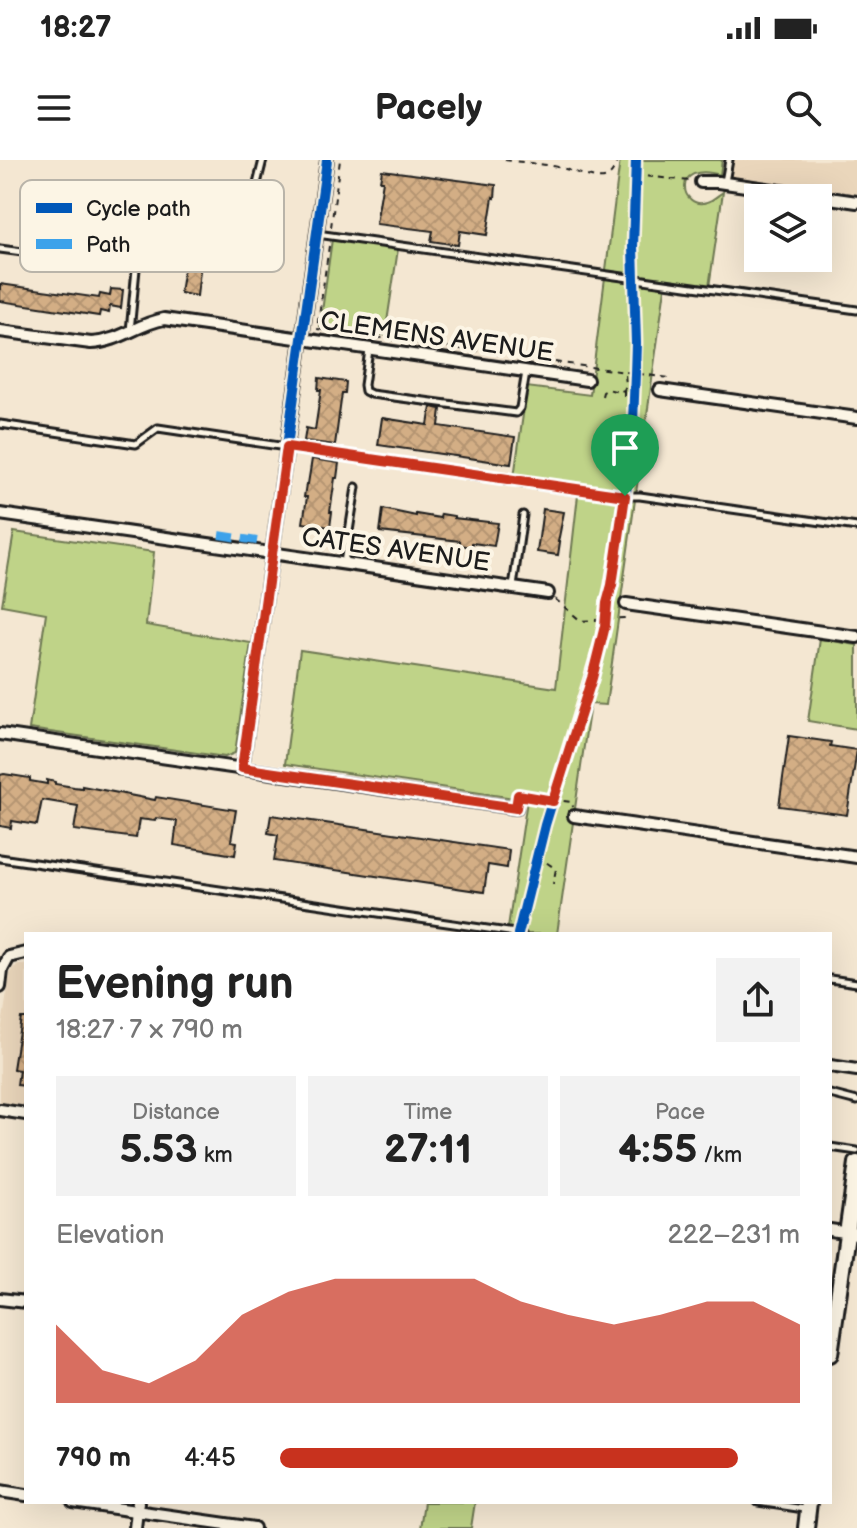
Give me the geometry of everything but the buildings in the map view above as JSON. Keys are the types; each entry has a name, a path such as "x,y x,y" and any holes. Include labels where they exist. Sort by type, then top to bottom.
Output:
{"main road":[{"path":"832,1320 852,1234 857,1163"},
{"path":"806,1528 809,1506"}],"street":[{"path":"242,768 327,160"},
{"path":"701,182 857,202"},
{"name":"CLEMENS AVENUE","path":"0,331 91,343 105,342 148,322 164,319 587,380"},
{"path":"660,390 857,418"},
{"name":"CATES AVENUE","path":"0,514 548,593"},
{"path":"626,604 857,637"},
{"path":"0,734 516,808"},
{"path":"574,816 857,857"},
{"path":"0,987 2,970 9,957 24,953"},
{"path":"832,1066 857,1070"},
{"path":"0,1110 24,1114"},
{"path":"832,1230 852,1234"},
{"path":"0,1299 24,1302"},
{"path":"0,1491 24,1495"},
{"path":"99,1504 138,1507 254,1528"},
{"path":"135,1528 138,1507"}],"lane":[{"path":"258,180 263,160"},
{"path":"725,183 729,160"},
{"path":"316,234 857,310"},
{"path":"0,249 20,252"},
{"path":"130,331 136,272"},
{"path":"369,349 364,389 366,393 384,396 516,413 520,408 526,371"},
{"path":"0,424 136,444 158,428 556,487 857,527"},
{"path":"343,564 356,487"},
{"path":"512,588 523,515"},
{"path":"0,858 508,932"},
{"path":"832,979 857,983"},
{"path":"832,1095 857,1101"},
{"path":"832,1147 857,1151"},
{"path":"784,1504 809,1506"}],"path":[{"path":"340,160 317,329 632,370 669,378"},
{"path":"505,160 563,168 602,179 608,177 617,161"},
{"path":"635,190 635,170 701,182"},
{"path":"629,400 624,390 632,370"},
{"path":"629,400 632,370"},
{"path":"602,396 605,390 624,390"},
{"path":"548,593 581,621 624,618 626,604"},
{"path":"549,813 557,786"},
{"path":"516,808 518,795 572,802 574,816"},
{"path":"534,871 541,843"},
{"path":"537,856 556,869 553,884"}],"shaded area":[{"path":"722,160 857,160 857,194 832,191 832,184 785,184 720,175"},
{"path":"24,965 24,1106 0,1102 0,1038 10,974 15,967"}],"green space":[{"path":"620,160 722,160 720,175 694,174 687,179 685,186 686,193 698,203 709,201 723,192 709,287 666,281 606,705 590,704 557,932 507,932 527,800 285,764 300,650 556,688 579,486 514,477 527,387 590,395"},
{"path":"332,239 398,249 385,335 320,326"},
{"path":"14,532 154,552 146,625 251,643 235,753 225,757 29,729 46,613 2,605"},
{"path":"820,639 857,645 857,729 808,721"},
{"path":"424,1504 475,1504 471,1528 420,1528"}],"marked path":[{"path":"219,535 257,541"}],"cycle path":[{"path":"242,768 327,160"},
{"path":"518,932 545,825 601,642 623,514 632,445 635,374 633,247 636,160"}],"route":[{"path":"287,447 625,496 605,626 553,801 518,795 516,808 242,768 287,447"}]}
